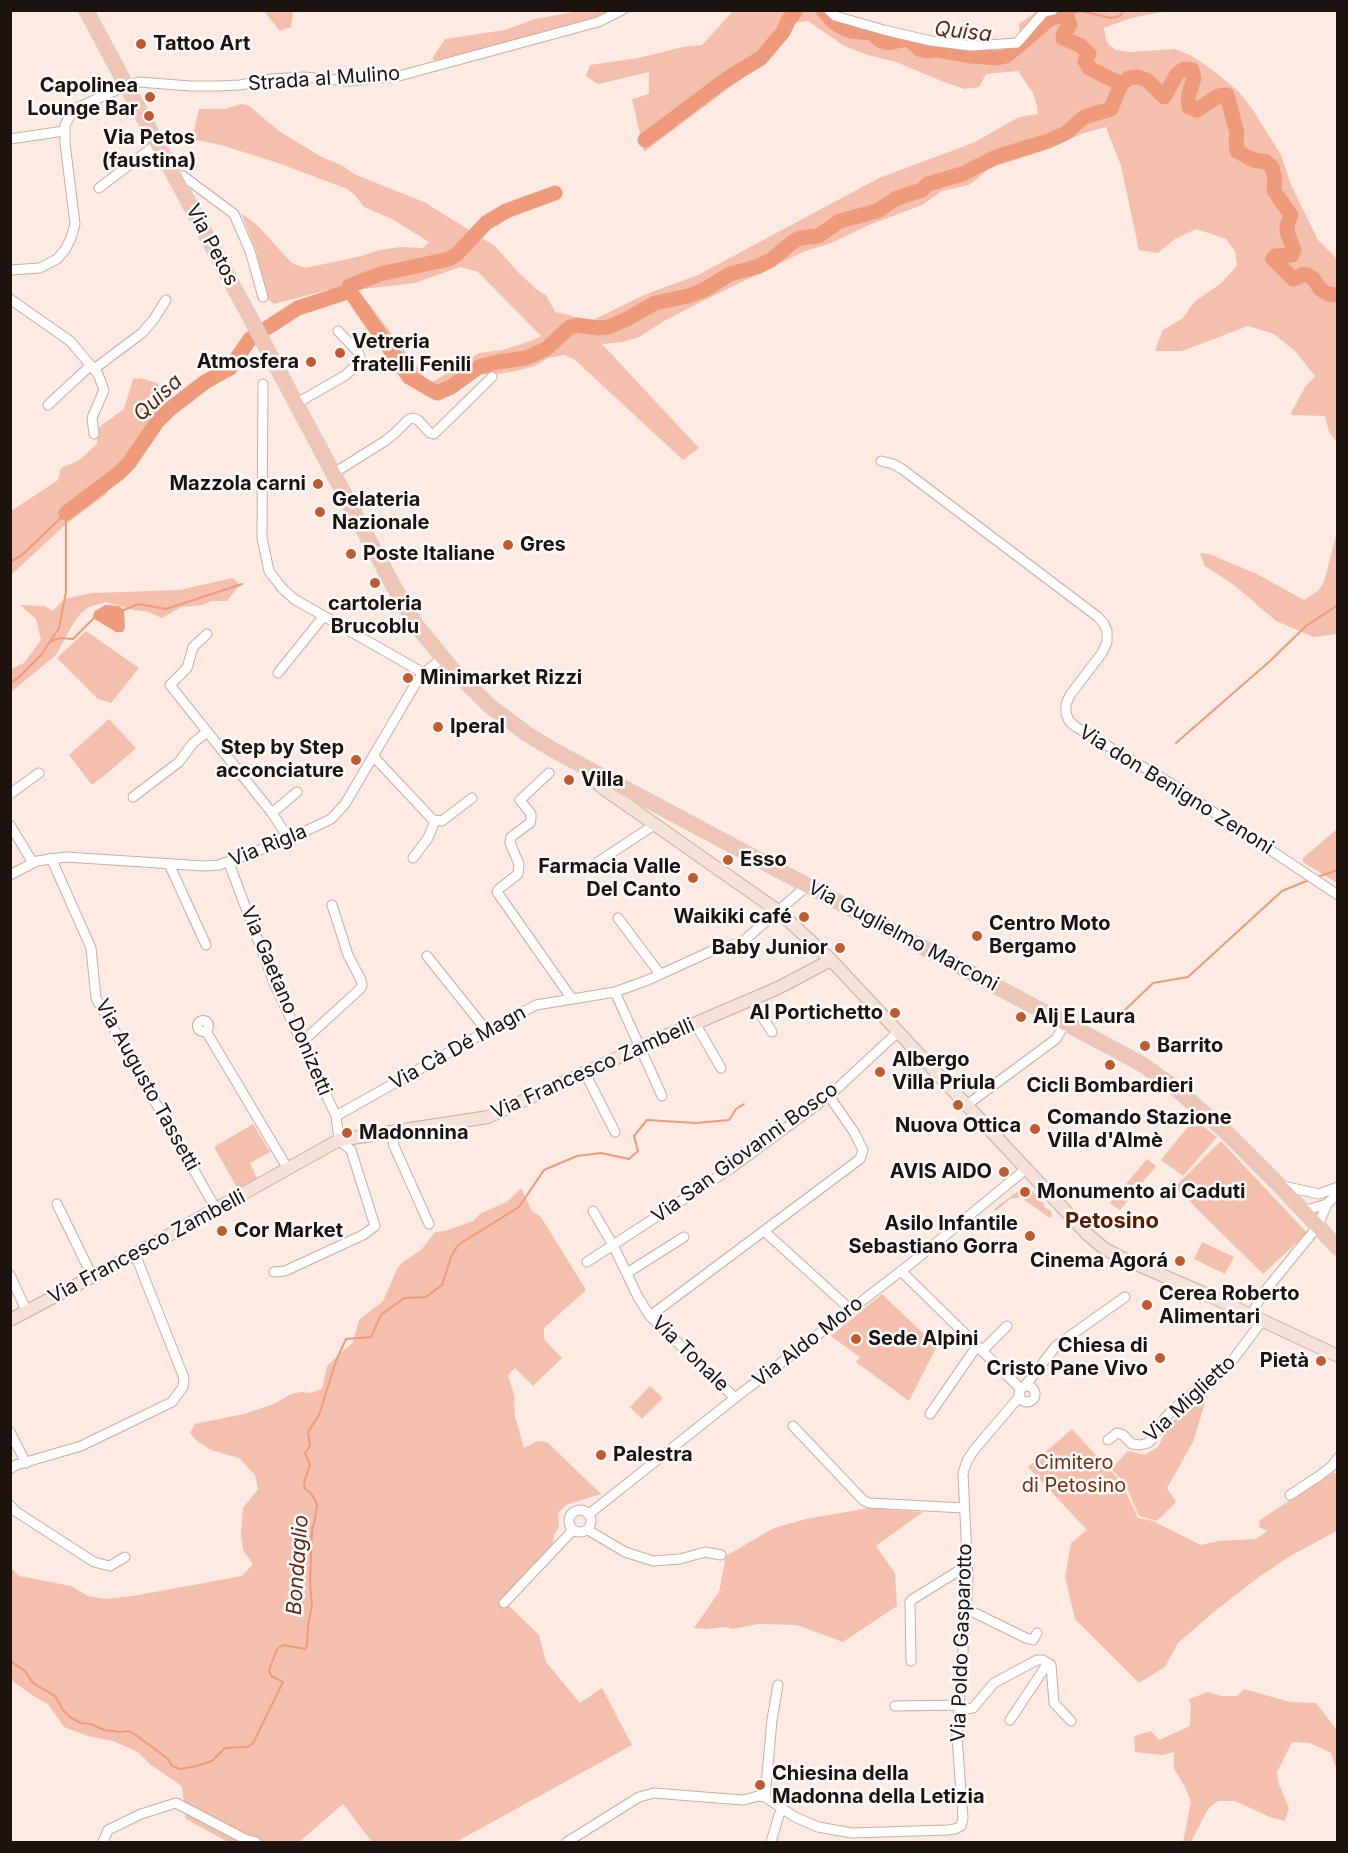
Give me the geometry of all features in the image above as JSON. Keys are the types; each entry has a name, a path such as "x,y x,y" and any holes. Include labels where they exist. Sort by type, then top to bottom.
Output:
{"main road":[{"name":"Via Petos","path":"86,10 406,609 442,658"},
{"name":"Via Guglielmo Marconi","path":"442,658 491,707 527,734 622,788 1140,1063 1174,1087 1225,1131 1338,1248"}],"street":[{"name":"Strada al Mulino","path":"64,131 67,119 79,107 139,82 218,86 304,77 348,81 399,76 598,22 622,10"},
{"path":"829,10 835,16 884,30 931,41 971,46 1017,43 1044,12 1053,10"},
{"path":"10,139 64,131 75,224 65,250 50,264 31,270 10,270"},
{"path":"99,188 158,143"},
{"path":"175,176 183,176 234,214 250,251 263,297"},
{"path":"10,299 70,341 98,374 104,390 92,418 94,434"},
{"path":"48,405 93,367 142,333 166,300"},
{"path":"297,403 346,375 358,363 360,357 358,352 338,331"},
{"path":"334,473 385,441 409,419 418,420 430,433 434,434 492,377"},
{"path":"263,384 262,538 269,571 294,599 390,653 418,670 422,675"},
{"name":"Via don Benigno Zenoni","path":"880,461 902,469 1098,617 1104,624 1107,631 1107,642 1102,653 1066,704 1069,721 1170,783 1338,895"},
{"path":"278,673 323,617"},
{"path":"207,634 193,647 187,668 170,685 272,813 289,839"},
{"name":"Via Rigla","path":"10,875 33,863 66,857 219,865 289,839 331,819 339,811 374,757 422,675 442,658"},
{"path":"133,797 179,762 193,743 207,732"},
{"path":"374,757 432,820 442,821 472,798"},
{"path":"584,767 600,786 628,807 778,911 831,960 1087,1234 1105,1249 1338,1356"},
{"path":"10,794 39,773"},
{"path":"549,773 520,800 531,814 531,819 530,823 511,837 510,843 519,864 518,874 497,892 572,999"},
{"path":"622,788 622,796 628,807"},
{"path":"272,813 297,792"},
{"path":"413,858 428,838 435,820"},
{"path":"10,825 33,863"},
{"path":"598,862 654,825"},
{"name":"Via Augusto Tassetti","path":"51,858 91,948 96,998 216,1209"},
{"name":"Via Gaetano Donizetti","path":"229,862 274,982 336,1116 339,1140"},
{"path":"170,864 206,945"},
{"name":"Via Cà Dé Magn","path":"336,1116 536,1005 615,992 716,948 741,943 807,886"},
{"path":"301,1043 362,985 348,956 332,905"},
{"path":"618,918 660,974"},
{"path":"427,956 487,1031"},
{"name":"Via Francesco Zambelli","path":"10,1320 135,1254 339,1140 488,1117 778,988 831,960"},
{"path":"615,992 662,1096"},
{"path":"752,999 772,1032"},
{"path":"968,1104 1056,1039 1066,1022"},
{"path":"695,1023 721,1068"},
{"path":"206,1031 288,1169"},
{"name":"Via San Giovanni Bosco","path":"587,1262 730,1169 829,1096 899,1031"},
{"path":"585,1073 615,1132"},
{"path":"650,1316 860,1160 863,1150 854,1132 829,1096"},
{"path":"391,1132 394,1146 429,1224"},
{"path":"274,1272 295,1266 363,1235 375,1226 351,1150 339,1140"},
{"name":"Via Aldo Moro","path":"504,1603 573,1530 568,1524 572,1513 582,1510 588,1514 901,1271 1026,1169"},
{"path":"1279,1185 1319,1194"},
{"path":"1304,1211 1319,1194 1338,1187"},
{"path":"1257,1318 1261,1296 1318,1227 1327,1204 1338,1193"},
{"path":"57,1204 92,1276"},
{"path":"1304,1211 1327,1204"},
{"path":"592,1211 613,1245"},
{"path":"764,1231 850,1309"},
{"path":"627,1273 684,1237"},
{"name":"Via Tonale","path":"613,1245 638,1297 650,1316 735,1398"},
{"path":"10,1469 16,1465 81,1446 172,1402 183,1387 184,1378 135,1254"},
{"path":"901,1271 1023,1393"},
{"name":"Via Francesco Zambelli","path":"10,1275 27,1312"},
{"name":"Via Poldo Gasparotto","path":"765,1797 818,1827 852,1833 956,1829 961,1826 963,1818 957,1737 968,1565 964,1467 974,1450 1023,1393 1056,1346 1125,1297"},
{"name":"Via Miglietto","path":"1107,1440 1117,1433 1132,1443 1140,1445 1148,1443 1164,1419 1177,1406 1229,1365 1257,1318"},
{"path":"930,1414 980,1348 1007,1326"},
{"path":"793,1426 863,1500 869,1503 964,1508"},
{"path":"10,1432 26,1463"},
{"path":"1290,1495 1332,1466 1338,1458"},
{"path":"10,1505 15,1511 94,1563 110,1566 125,1557"},
{"path":"573,1530 579,1533 588,1530 591,1524 588,1514"},
{"path":"588,1530 625,1552 653,1561 680,1559 705,1552 721,1555"},
{"path":"911,1661 910,1602 968,1565"},
{"path":"966,1611 973,1612 1026,1638 1033,1640 1037,1633"},
{"path":"895,1706 973,1708 993,1683 1037,1660 1043,1660 1052,1669 1054,1703 1071,1720"},
{"path":"1010,1720 1048,1663"},
{"path":"567,1842 647,1794 744,1800 758,1796 765,1797 772,1720 778,1685"},
{"path":"103,1842 108,1830 141,1814 176,1803 245,1839 256,1842"},
{"path":"771,1842 783,1809"}],"green space":[{"path":"264,11 293,11 291,27 280,31"},
{"path":"579,11 633,11 598,25 482,59 454,65 432,59 445,39 505,30 535,19"},
{"path":"733,11 824,11 853,26 890,36 981,52 1021,51 1019,24 1037,11 1187,11 1162,12 1131,18 1104,28 1106,40 1116,50 1129,52 1175,49 1192,56 1239,92 1281,155 1291,185 1318,240 1337,259 1337,442 1329,432 1325,416 1290,415 1305,387 1315,376 1295,351 1274,334 1248,326 1182,351 1155,351 1163,330 1183,318 1194,302 1220,284 1237,266 1235,251 1226,239 1196,229 1175,239 1158,253 1139,250 1121,166 1106,127 990,168 969,185 942,191 922,205 869,225 829,244 805,251 664,321 639,337 623,342 602,344 699,448 683,460 574,359 564,355 548,358 535,366 516,371 499,374 472,374 442,394 426,396 402,372 354,298 327,290 274,304 268,299 263,288 256,250 241,213 257,225 292,263 305,268 362,256 379,250 401,247 423,248 429,242 392,219 364,207 347,189 278,163 221,145 196,140 193,135 199,109 225,109 241,104 248,105 279,131 320,156 343,166 354,174 424,202 495,246 518,272 546,295 555,312 570,315 579,320 593,320 644,295 698,275 879,178 973,143 1019,117 1038,114 1033,93 1018,71 986,74 979,87 964,89 896,62 844,46 808,21 793,23 769,58 644,152 632,99 649,94 649,72 598,84 586,76 590,65 702,45","holes":["460,267 478,272 541,336 503,350 479,353 430,384 369,304 355,290 415,283"]},
{"path":"140,378 157,383 165,397 154,425 131,449 106,494 65,525 11,575 11,511 58,480 61,468 78,461 97,444 98,428 124,409 133,379"},
{"path":"1337,532 1337,634 1314,637 1276,621 1234,585 1205,566 1200,553 1209,554 1255,573 1304,600 1318,591 1324,582"},
{"path":"232,578 238,582 239,586 227,601 211,601 203,605 181,607 162,618 148,612 106,602 89,607 74,622 56,655 11,692 11,669 24,663 41,640 36,619 20,605 45,606 53,611 64,599 92,593 180,590"},
{"path":"86,631 139,668 111,703 98,699 57,658"},
{"path":"109,719 136,748 92,785 69,755"},
{"path":"1337,829 1337,883 1303,862 1303,858"},
{"path":"1191,1123 1196,1127 1199,1123 1217,1137 1183,1176 1161,1160"},
{"path":"253,1124 270,1152 250,1163 257,1178 238,1189 214,1147"},
{"path":"1221,1141 1307,1233 1263,1274 1175,1187"},
{"path":"1147,1159 1156,1166 1120,1210 1110,1203"},
{"path":"521,1188 532,1211 541,1217 586,1290 544,1328 544,1339 562,1358 533,1386 515,1368 508,1375 514,1395 515,1416 524,1448 537,1441 547,1442 601,1494 566,1505 558,1513 559,1526 554,1535 552,1549 502,1599 539,1635 546,1662 580,1703 602,1688 632,1745 456,1842 372,1842 343,1804 299,1842 228,1842 186,1819 182,1786 151,1765 138,1752 113,1741 88,1736 64,1727 48,1704 11,1680 11,1568 19,1576 71,1586 88,1596 105,1599 242,1576 253,1564 243,1550 241,1534 243,1508 258,1489 255,1475 239,1458 211,1450 198,1442 190,1433 195,1424 244,1414 274,1404 291,1394 311,1393 322,1389 327,1366 353,1342 359,1320 383,1301 397,1269 403,1262 422,1249 435,1232 445,1231 473,1221 481,1213 507,1202"},
{"path":"1021,1189 1032,1191 1036,1199 1044,1203 1044,1207 1051,1211 1052,1216 1050,1218 1020,1197 1010,1199 996,1211 994,1209"},
{"path":"1202,1242 1234,1257 1225,1274 1194,1259"},
{"path":"882,1294 936,1348 909,1401 856,1362 860,1357 831,1336"},
{"path":"650,1386 663,1398 642,1419 630,1407"},
{"path":"1209,1390 1193,1442 1167,1488 1176,1502 1157,1521 1139,1516 1125,1483 1111,1469 1128,1451 1145,1455 1158,1447 1168,1427"},
{"name":"Cimitero di Petosino","path":"1072,1429 1121,1482 1138,1518 1153,1521 1201,1545 1219,1541 1256,1539 1267,1531 1259,1527 1260,1520 1334,1472 1337,1475 1337,1531 1292,1555 1259,1577 1178,1643 1165,1667 1139,1683 1075,1619 1065,1577 1071,1543 1087,1530 1028,1467"},
{"path":"869,1508 923,1512 876,1546 895,1573 897,1606 843,1642 797,1625 758,1624 732,1629 725,1627 694,1628 719,1592 726,1556 774,1528 806,1519"},
{"path":"1244,1689 1290,1702 1316,1703 1337,1730 1337,1771 1331,1753 1310,1743 1292,1742 1277,1772 1279,1785 1289,1808 1285,1821 1270,1817 1235,1801 1218,1801 1208,1809 1191,1842 1183,1842 1191,1802 1174,1769 1174,1752 1162,1755 1135,1752 1134,1736 1151,1731 1159,1740 1190,1726 1189,1699 1208,1692 1221,1696 1237,1696"}],"shaded area":[{"path":"105,605 119,606 124,610 123,632 116,632 93,618 94,612"}],"waterway":[{"name":"Quisa","path":"645,140 725,80 761,58 783,32 796,10"},
{"name":"Quisa","path":"823,10 832,21 841,27 850,31 871,33 881,41 888,43 907,39 919,49 926,51 937,50 997,58 1006,56 1047,21 1054,17 1062,17 1068,19 1070,25 1063,38 1081,46 1089,54 1085,61 1089,68 1121,86"},
{"path":"1062,17 1080,11 1085,12 1085,10"},
{"path":"1085,12 1111,18 1120,16 1124,10"},
{"path":"350,291 409,377 437,393 451,387 479,367 526,358 546,349 570,327 577,325 609,327 655,303 704,290 730,274 757,267 771,260 800,238 818,236 840,221 877,211 897,198 922,190 928,184 962,174 996,157 1066,133 1084,117 1111,109 1121,84 1129,78 1138,77 1147,80 1164,97 1177,74 1184,69 1192,70 1194,78 1188,97 1189,107 1197,110 1218,96 1227,95 1237,133 1237,151 1253,160 1266,162 1272,167 1275,179 1274,191 1291,215 1287,232 1294,250 1292,255 1275,256 1273,259 1293,279 1303,274 1307,275 1314,279 1320,289 1328,294 1338,295"},
{"name":"Quisa","path":"349,286 380,274 449,259 457,254 486,223 506,211 555,193"},
{"name":"Quisa","path":"66,513 119,473 129,463 157,422 205,382 230,368 250,339 298,308 350,291"},
{"name":"Quisa","path":"10,562 21,556 66,513"},
{"path":"10,683 41,655 59,628 66,592 66,513"},
{"path":"124,610 138,604 166,609 242,584"},
{"path":"1176,743 1270,661 1306,626 1338,605"},
{"path":"49,642 60,638 73,639 94,618"},
{"path":"1317,877 1338,870"},
{"path":"1123,1012 1153,983 1188,977 1282,891 1309,880"},
{"name":"Bondaglio","path":"10,1661 25,1671 33,1683 55,1696 70,1717 104,1730 129,1731 168,1759 172,1766 180,1769 212,1761 225,1748 248,1747 253,1743 283,1682 271,1676 269,1670 277,1649 283,1645 305,1649 307,1646 312,1605 310,1583 312,1529 317,1504 311,1493 305,1489 304,1483 310,1465 305,1453 310,1446 308,1432 319,1415 336,1361 346,1339 371,1337 381,1315 404,1298 426,1297 442,1285 451,1257 458,1245 519,1207 544,1170 577,1156 601,1153 629,1159 638,1151 634,1136 647,1120 696,1123 729,1120 736,1109 744,1104"}],"place":[{"name":"Tattoo Art","path":"141,44"},
{"name":"Capolinea Lounge Bar","path":"150,97"},
{"name":"Via Petos (faustina)","path":"149,116"},
{"name":"Vetreria fratelli Fenili","path":"340,353"},
{"name":"Atmosfera","path":"311,362"},
{"name":"Mazzola carni","path":"318,484"},
{"name":"Gelateria Nazionale","path":"320,512"},
{"name":"Gres","path":"508,545"},
{"name":"Poste Italiane","path":"351,554"},
{"name":"cartoleria Brucoblu","path":"375,583"},
{"name":"Minimarket Rizzi","path":"408,678"},
{"name":"Iperal","path":"438,727"},
{"name":"Step by Step acconciature","path":"356,760"},
{"name":"Villa","path":"569,780"},
{"name":"Esso","path":"728,860"},
{"name":"Farmacia Valle Del Canto","path":"693,878"},
{"name":"Waikiki café","path":"804,917"},
{"name":"Centro Moto Bergamo","path":"977,936"},
{"name":"Baby Junior","path":"840,948"},
{"name":"Al Portichetto","path":"895,1013"},
{"name":"Alj E Laura","path":"1021,1017"},
{"name":"Barrito","path":"1145,1046"},
{"name":"Cicli Bombardieri","path":"1110,1065"},
{"name":"Albergo Villa Priula","path":"880,1072"},
{"name":"Nuova Ottica","path":"958,1105"},
{"name":"Comando Stazione Villa d'Almè","path":"1035,1129"},
{"name":"Madonnina","path":"347,1133"},
{"name":"AVIS AIDO","path":"1004,1172"},
{"name":"Monumento ai Caduti","path":"1025,1192"},
{"name":"Cor Market","path":"222,1231"},
{"name":"Asilo Infantile Sebastiano Gorra","path":"1030,1236"},
{"name":"Cinema Agorá","path":"1180,1261"},
{"name":"Cerea Roberto Alimentari","path":"1147,1305"},
{"name":"Sede Alpini","path":"856,1339"},
{"name":"Chiesa di Cristo Pane Vivo","path":"1160,1358"},
{"name":"Pietà","path":"1321,1361"},
{"name":"Palestra","path":"601,1455"},
{"name":"Chiesina della Madonna della Letizia","path":"760,1785"}],"district":[{"name":"Petosino","path":"1112,1221"}]}
